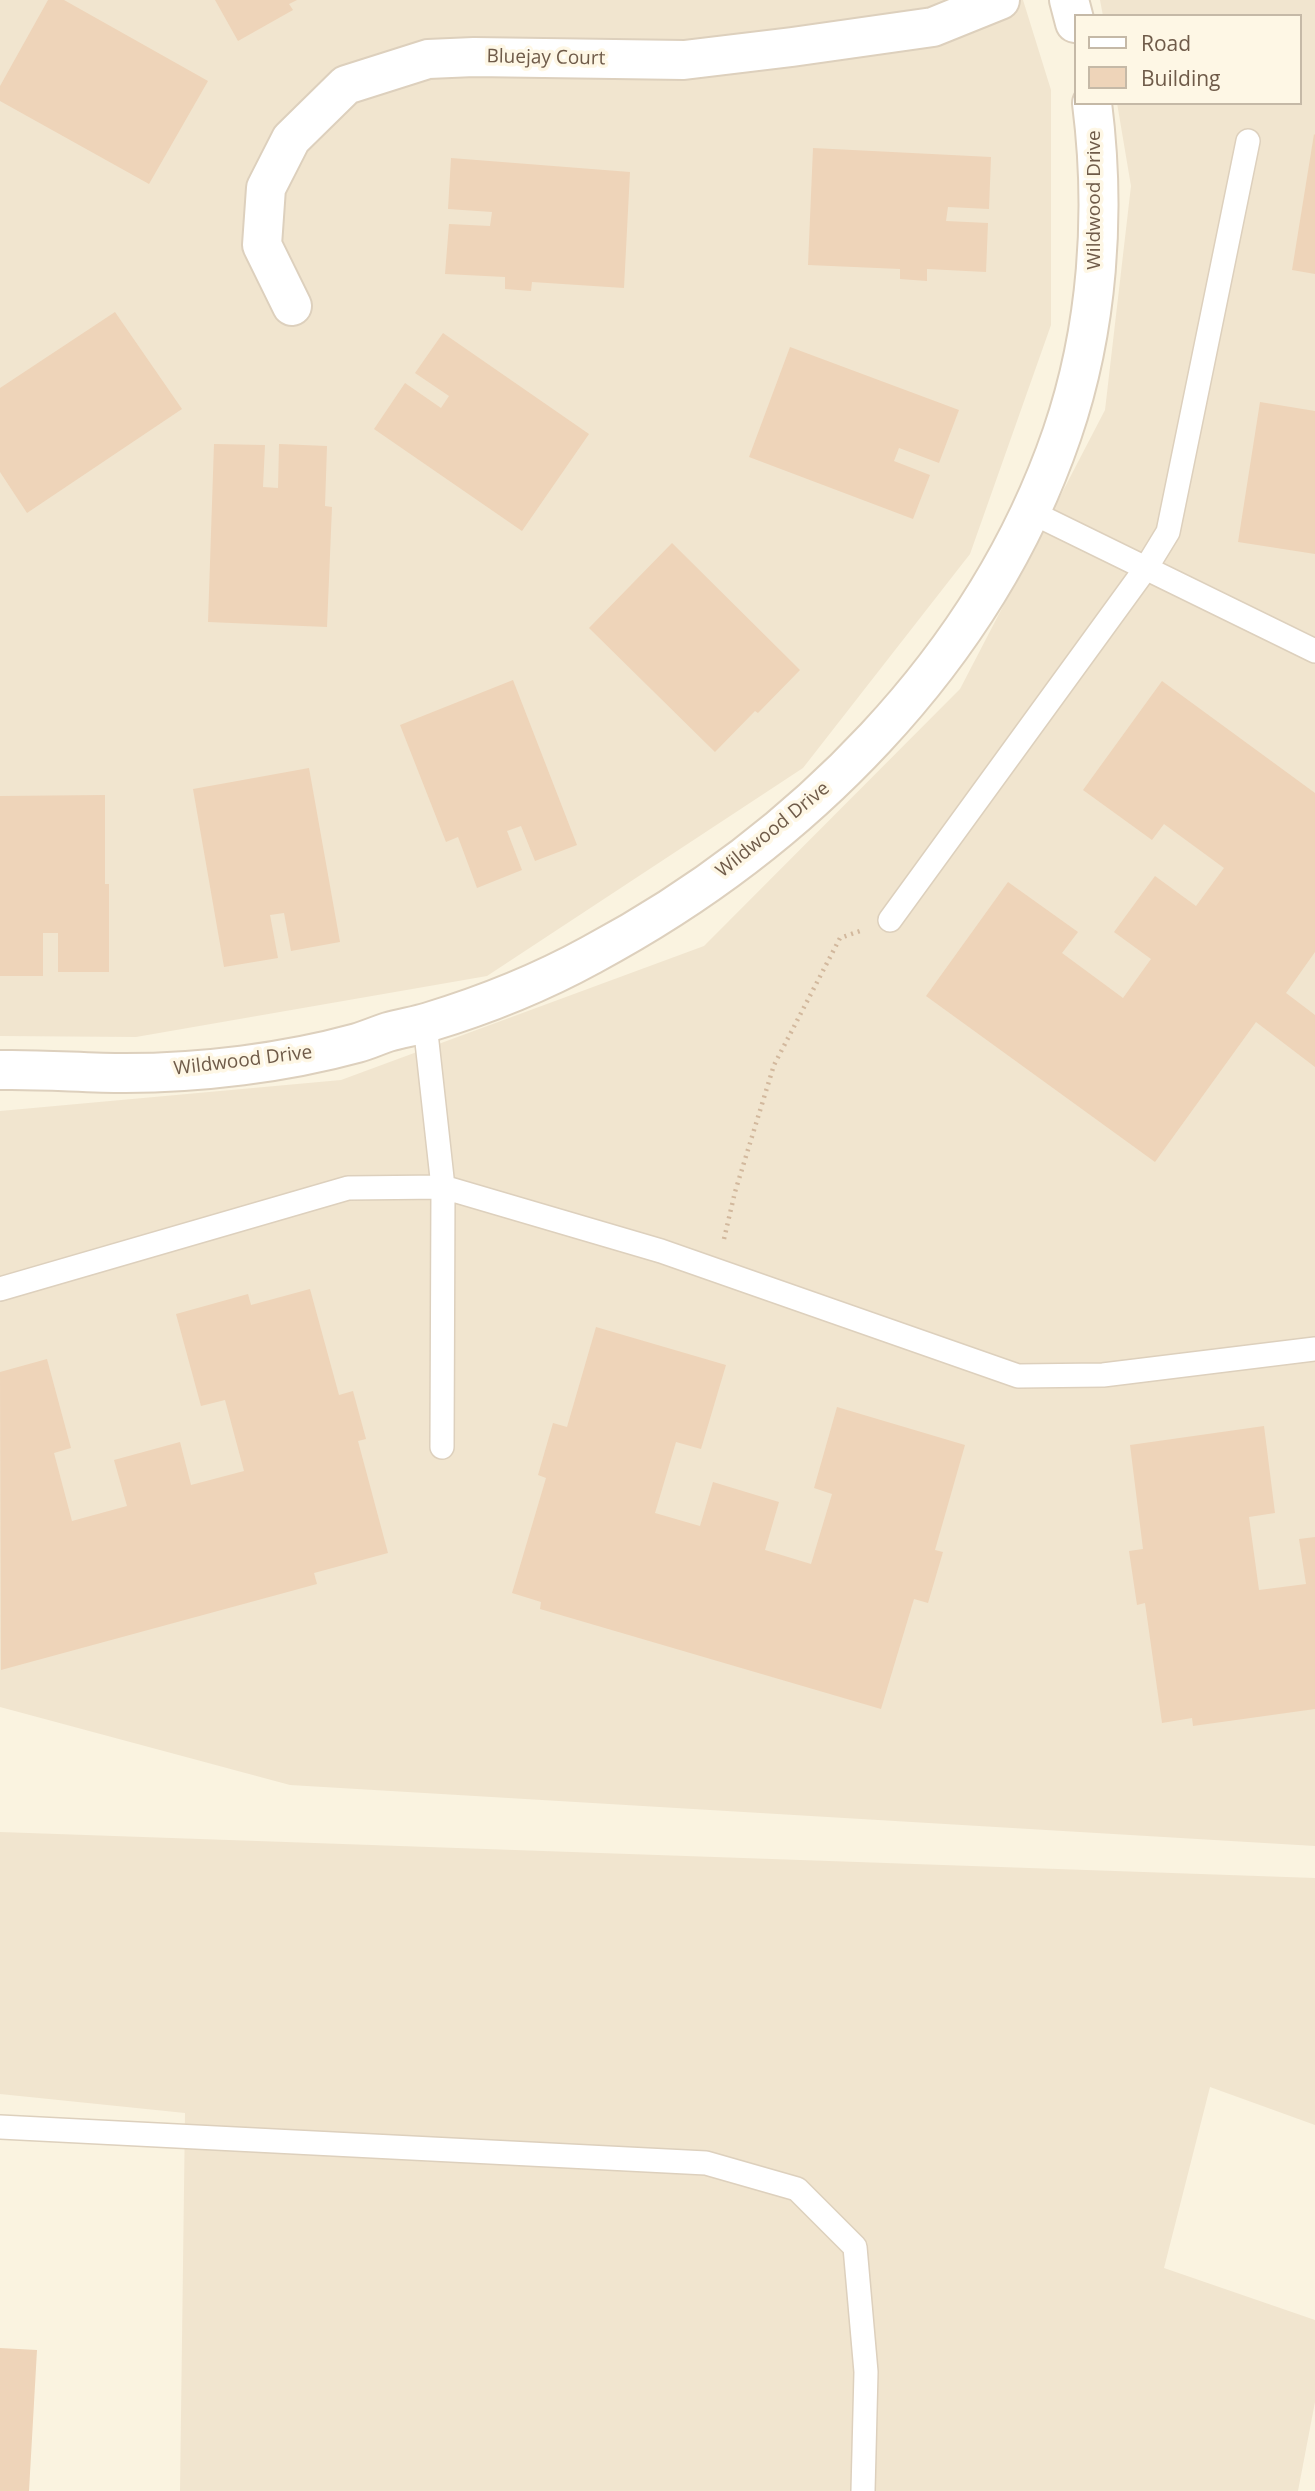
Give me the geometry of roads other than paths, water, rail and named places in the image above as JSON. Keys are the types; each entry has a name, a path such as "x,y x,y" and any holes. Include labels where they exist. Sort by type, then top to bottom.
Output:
{"street":[{"name":"Bluejay Court","path":"292,306 262,245 266,188 291,139 346,85 428,59 474,57 684,60 792,47 933,27 1000,0"},
{"path":"1069,0 1074,19"},
{"name":"Wildwood Drive","path":"0,1069 125,1073 196,1070 303,1055 425,1024 504,996 589,957 669,910 748,855 835,780 913,696 991,588 1031,512 1063,433 1082,360 1095,280 1098,210 1092,105"}],"lane":[{"path":"890,920 1146,569 1168,532 1248,141"},
{"path":"1031,512 1315,652"},
{"path":"425,1024 443,1187 442,1447"},
{"path":"0,1289 348,1188 443,1187 661,1251 1018,1377 1103,1375 1315,1349"},
{"path":"0,2127 706,2163 797,2189 855,2247 866,2372 863,2491"}]}
